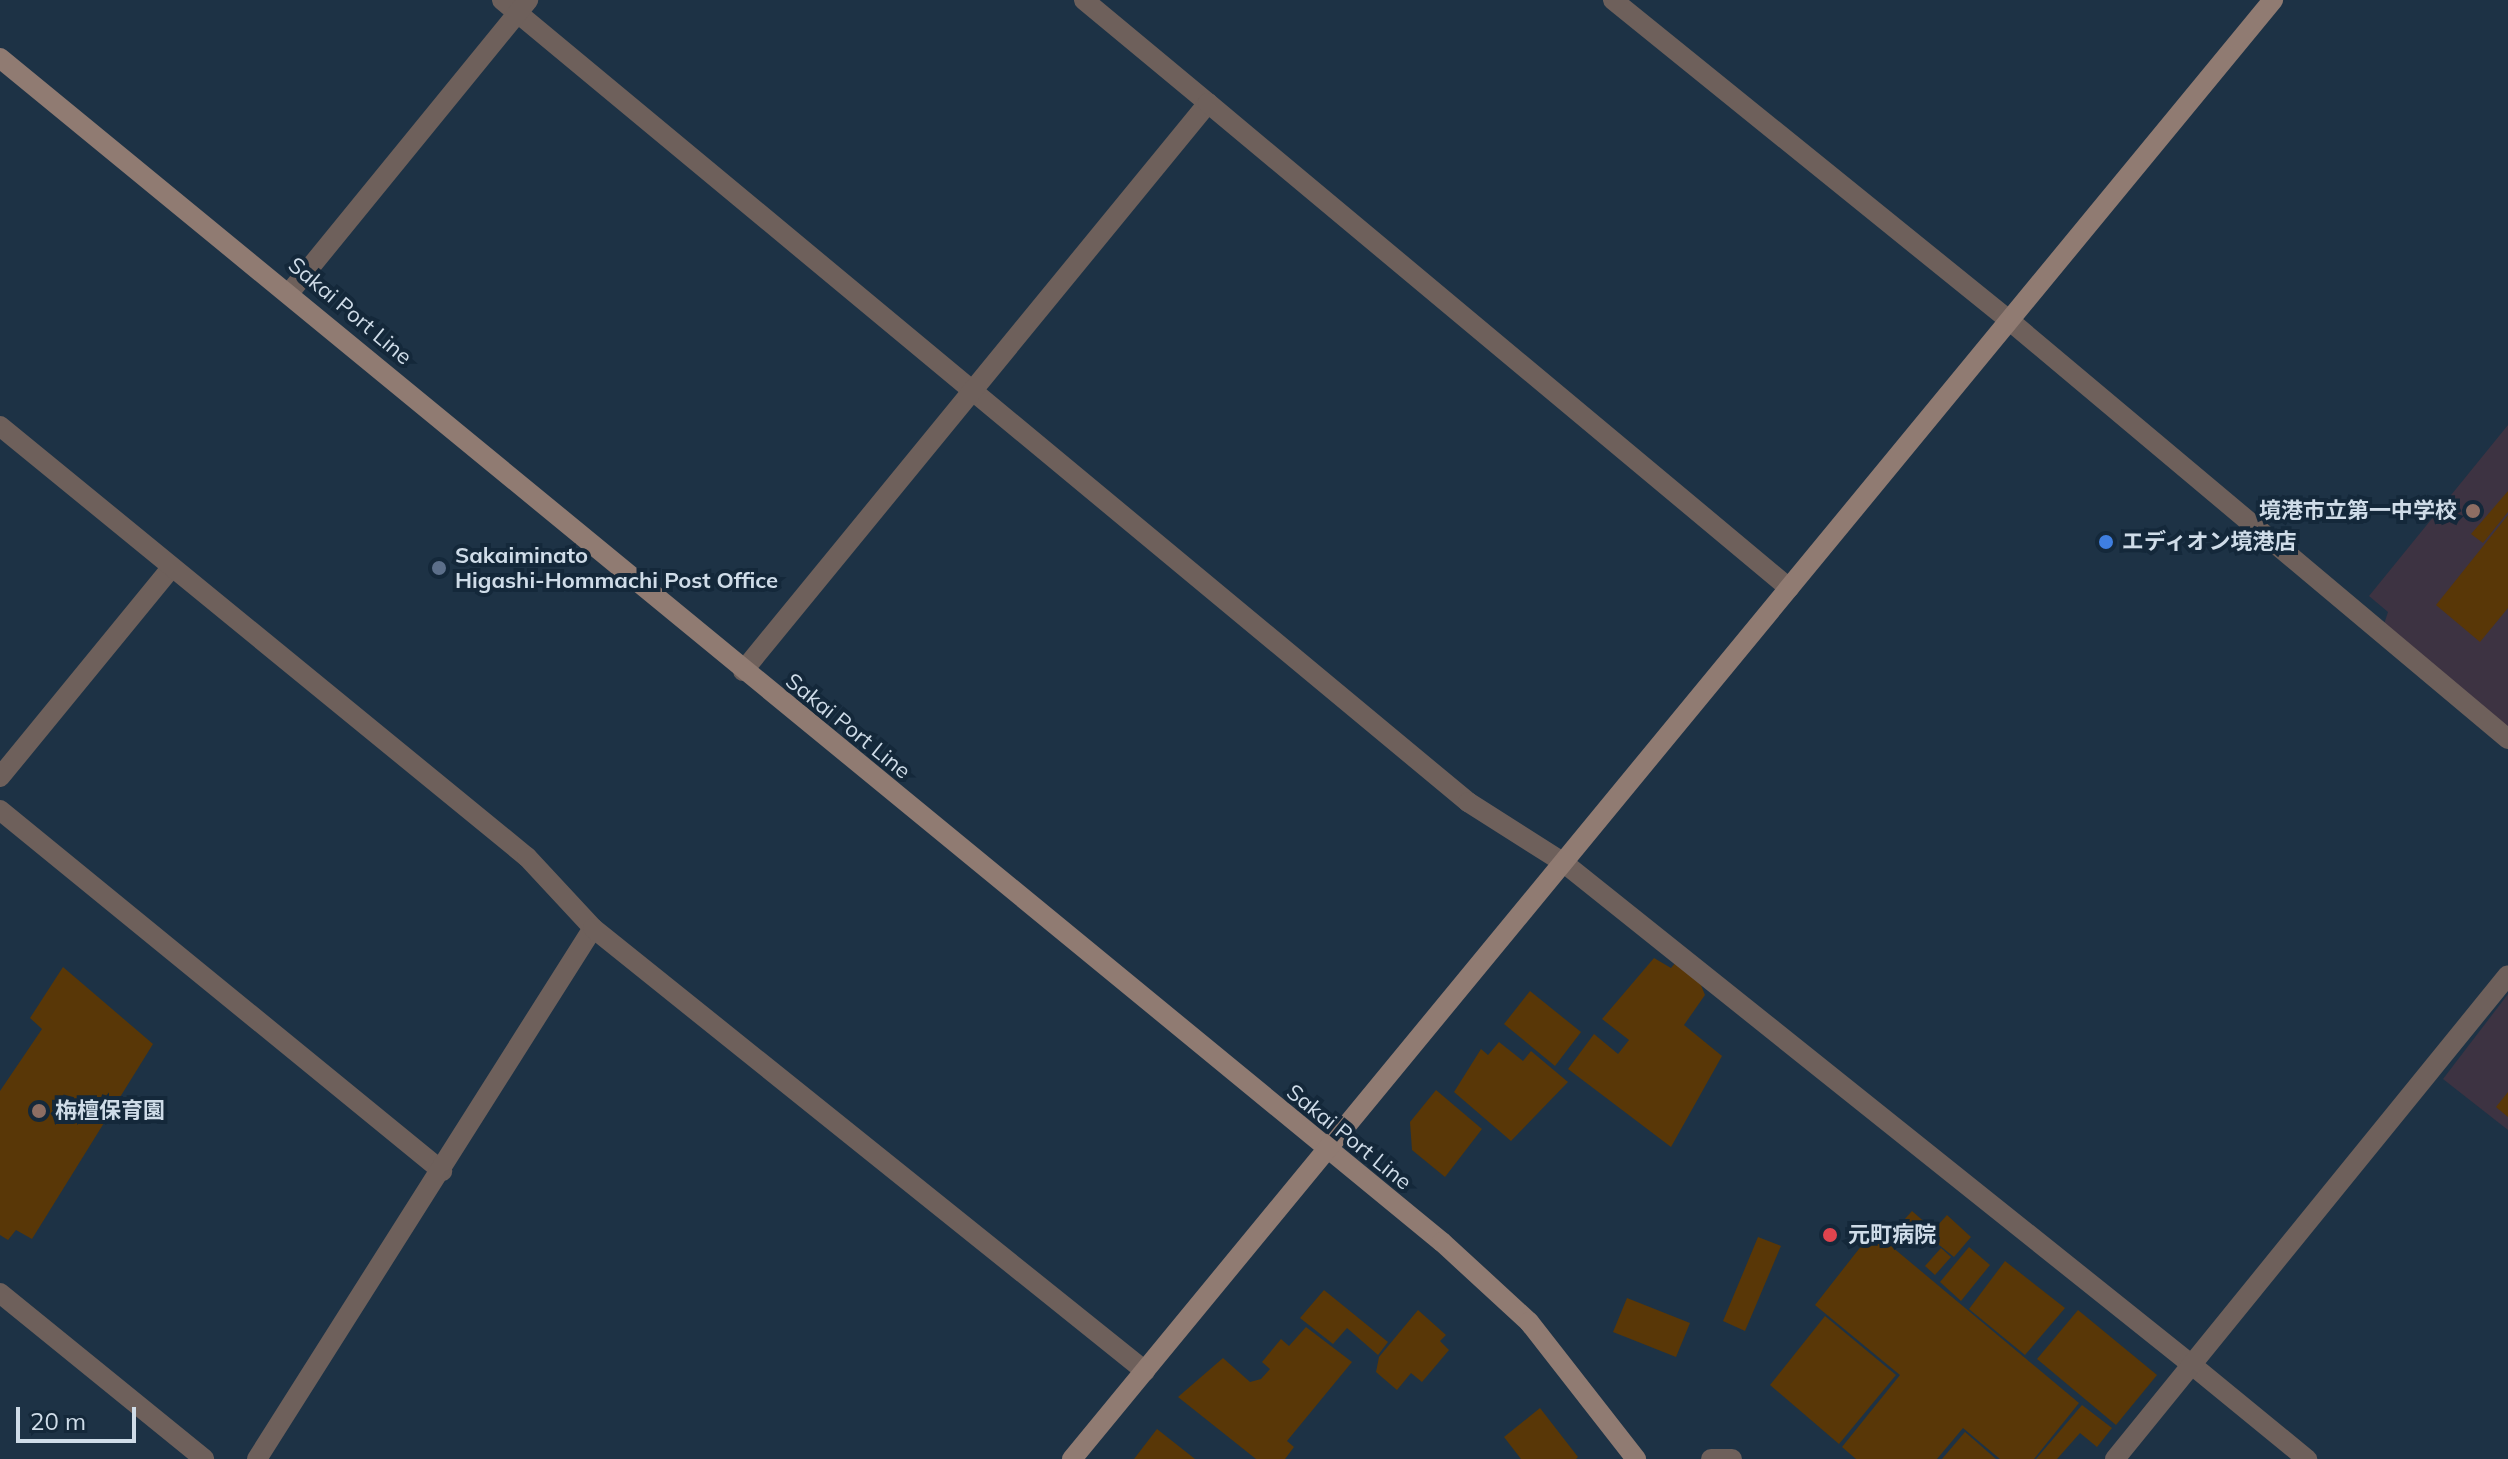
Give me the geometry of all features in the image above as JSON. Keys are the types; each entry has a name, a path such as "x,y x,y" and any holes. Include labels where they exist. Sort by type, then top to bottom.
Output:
{"main road":[{"path":"1072,1459 1328,1152 2273,0"},
{"name":"Sakai Port Line","path":"0,58 290,292 1529,1322 1636,1459"}],"street":[{"path":"1084,0 1789,588"},
{"path":"1613,0 2010,321 2508,739"},
{"path":"290,292 516,4 1468,802 1564,863 2307,1459"},
{"path":"743,671 1208,103"},
{"path":"0,426 527,857 593,928 1145,1371"},
{"path":"0,777 171,568"},
{"path":"0,810 442,1171"},
{"path":"257,1459 593,928"},
{"path":"2115,1459 2508,975"},
{"path":"0,1293 204,1459"},
{"path":"1711,1459 1732,1459"}],"shaded area":[{"name":"境港市立第一中学校","path":"2508,425 2508,731 2383,627 2388,612 2369,596"},
{"path":"2508,994 2508,1130 2443,1079"}],"building":[{"path":"2508,491 2508,512 2483,543 2471,534"},
{"path":"2508,515 2508,608 2480,642 2436,605"},
{"path":"1654,958 1671,968 1676,962 1701,985 1705,995 1684,1025 1722,1056 1671,1147 1568,1069 1594,1034 1618,1054 1629,1040 1602,1019"},
{"path":"63,967 153,1044 32,1239 16,1230 8,1240 0,1235 0,1091 42,1029 30,1018"},
{"path":"1530,991 1581,1032 1555,1066 1504,1024"},
{"path":"1499,1042 1523,1061 1531,1051 1568,1082 1511,1141 1454,1092 1481,1049 1488,1055"},
{"path":"1436,1090 1482,1129 1445,1177 1412,1150 1410,1122"},
{"path":"2508,1092 2508,1117 2496,1107"},
{"path":"1912,1211 1928,1225 1911,1244 1895,1230"},
{"path":"1947,1215 1971,1237 1954,1257 1928,1236"},
{"path":"1873,1231 2079,1403 2034,1459 2000,1459 1963,1428 1937,1459 1856,1459 1842,1447 1900,1375 1815,1305"},
{"path":"1758,1237 1781,1246 1745,1331 1723,1321"},
{"path":"1969,1247 1990,1265 1961,1301 1940,1282"},
{"path":"1941,1248 1951,1257 1935,1275 1925,1266"},
{"path":"2005,1261 2065,1308 2025,1355 1969,1309"},
{"path":"1324,1290 1388,1342 1378,1355 1347,1328 1333,1344 1300,1318"},
{"path":"1627,1298 1690,1323 1676,1357 1613,1332"},
{"path":"1418,1310 1446,1335 1440,1341 1449,1350 1422,1382 1411,1373 1397,1390 1376,1372 1379,1357"},
{"path":"2078,1310 2157,1375 2116,1425 2037,1359"},
{"path":"1825,1316 1896,1375 1839,1444 1770,1385"},
{"path":"1306,1327 1352,1362 1287,1441 1294,1447 1285,1459 1256,1459 1178,1397 1223,1358 1250,1382 1261,1379 1270,1369 1262,1362 1281,1339 1289,1346"},
{"path":"2082,1405 2112,1428 2097,1447 2080,1433 2057,1459 2036,1459"},
{"path":"1540,1408 1578,1457 1576,1459 1521,1459 1504,1437"},
{"path":"1157,1429 1195,1459 1134,1459"},
{"path":"1965,1432 1996,1459 1942,1459"}],"place":[{"name":"境港市立第一中学校","path":"2473,511"},
{"name":"エディオン境港店","path":"2106,542"},
{"name":"Sakaiminato Higashi-Hommachi Post Office","path":"439,568"},
{"name":"栴檀保育園","path":"39,1111"},
{"name":"元町病院","path":"1830,1235"}]}
